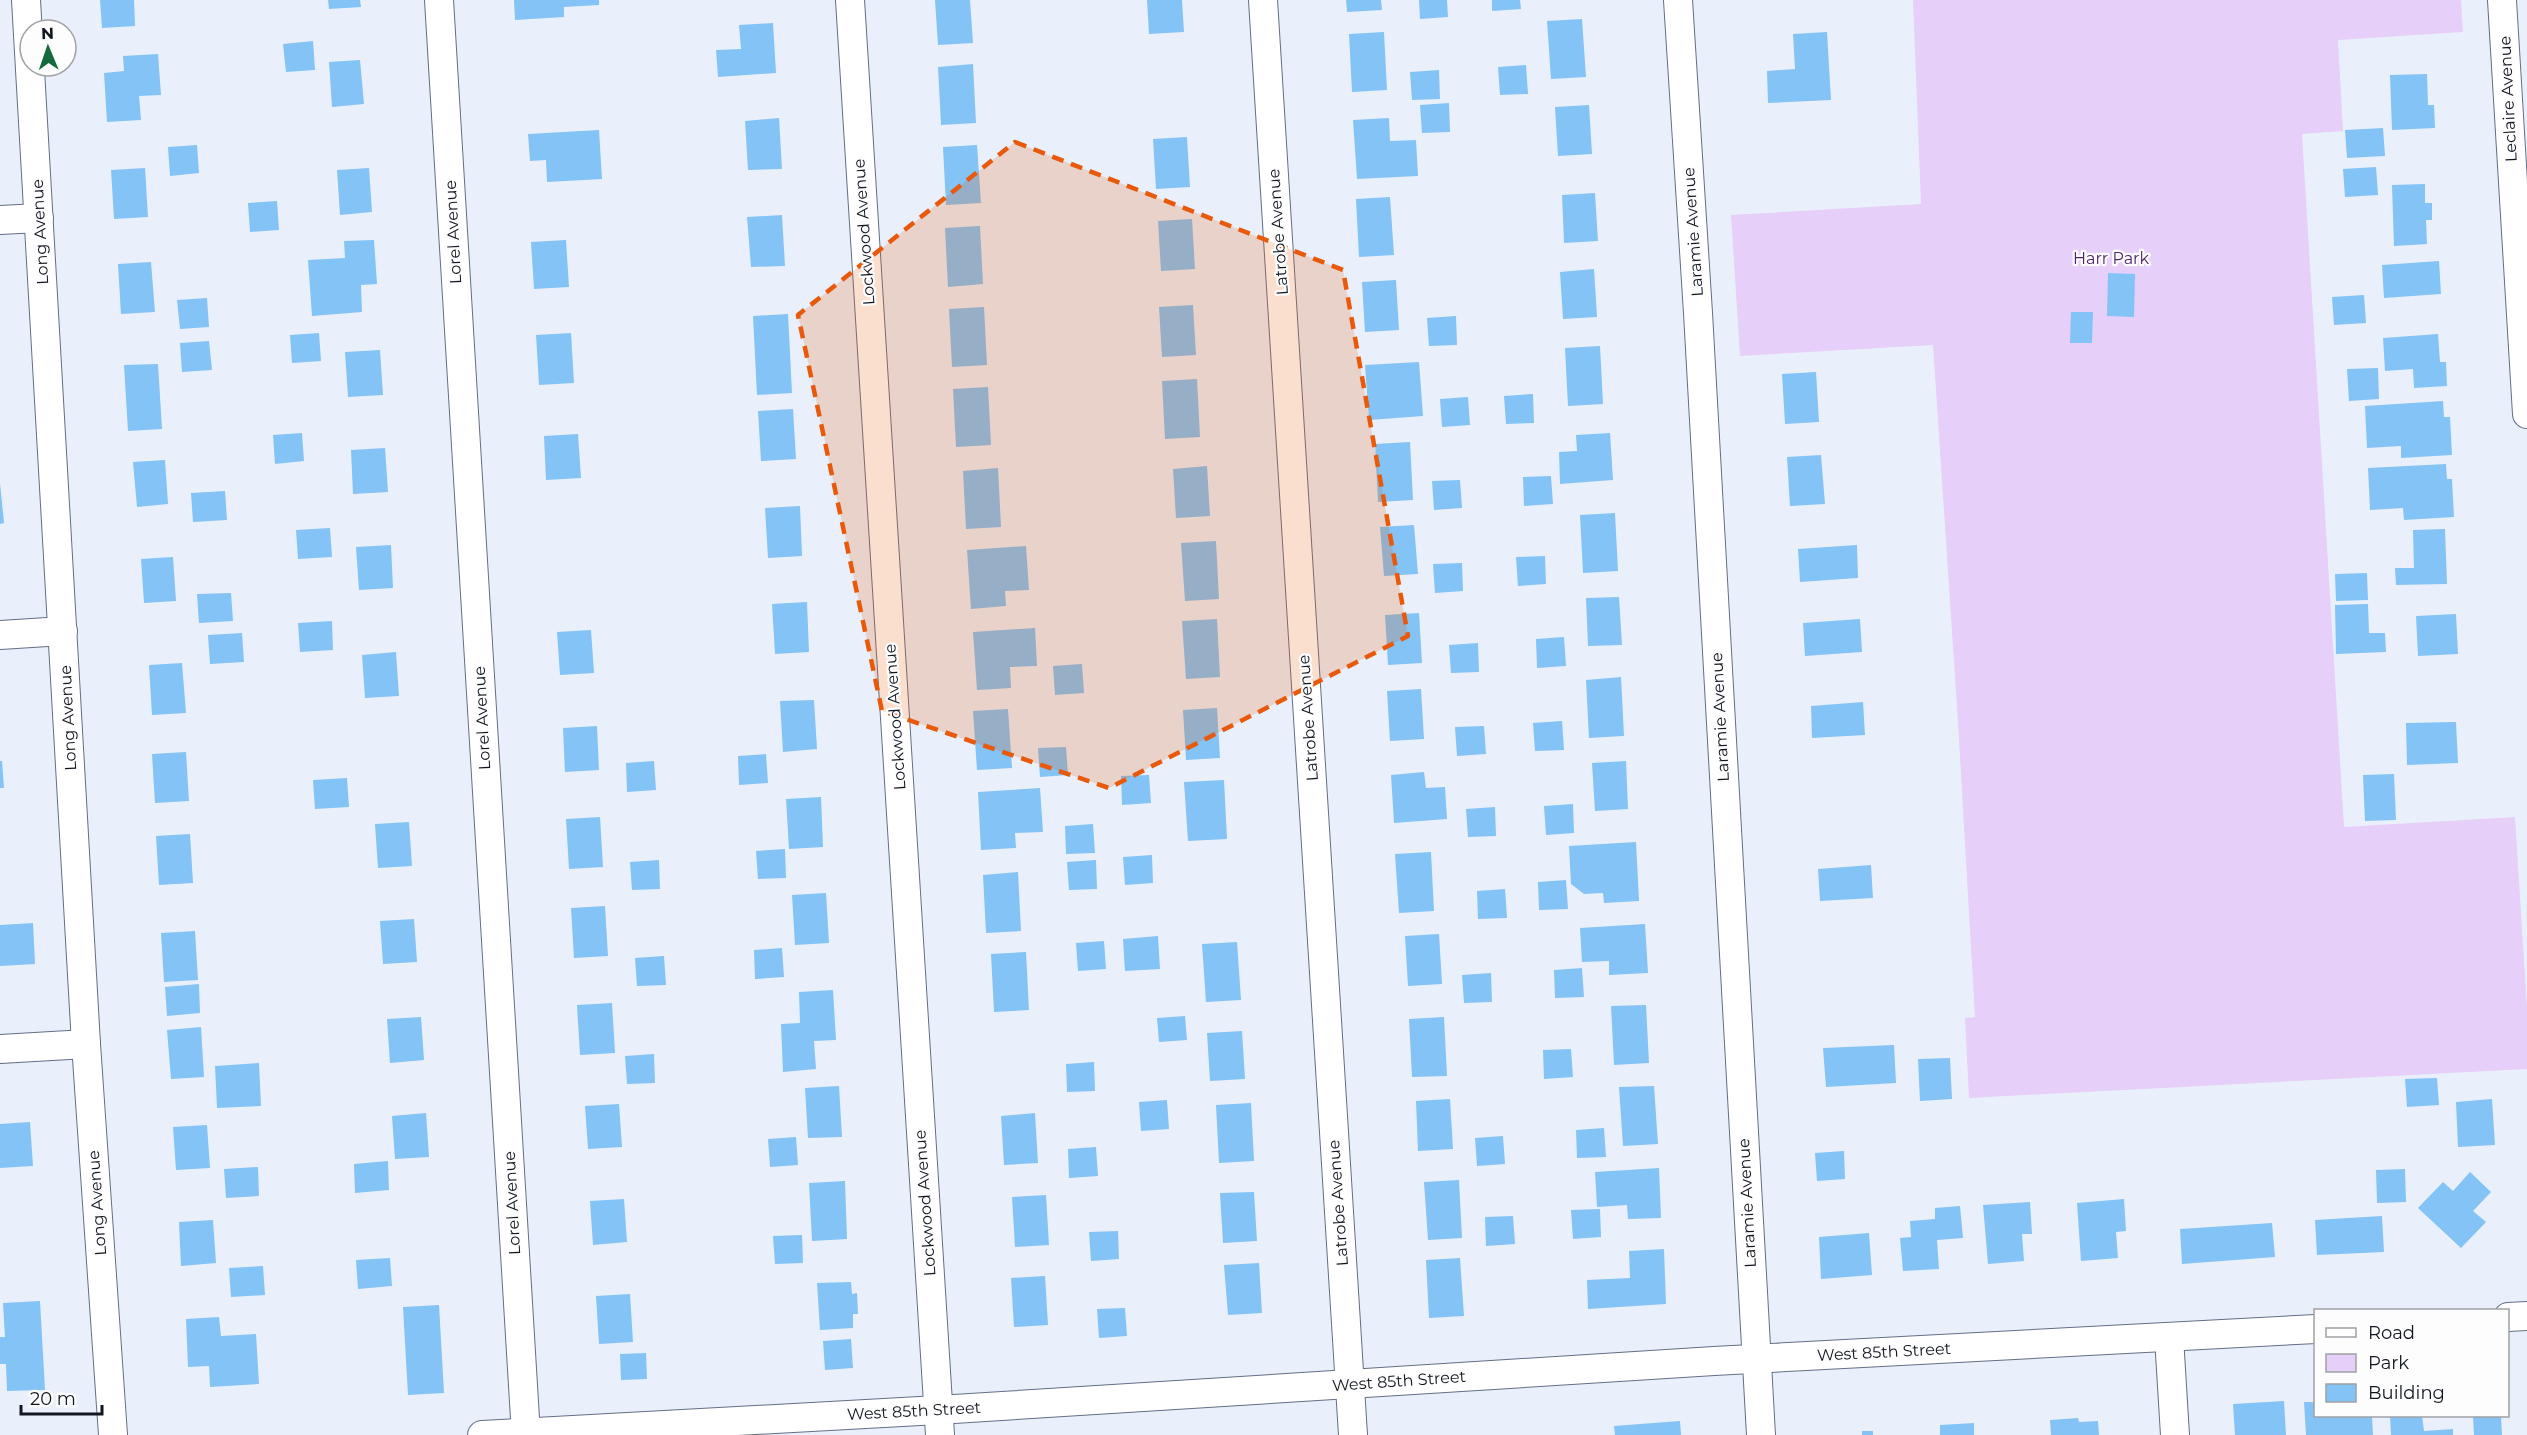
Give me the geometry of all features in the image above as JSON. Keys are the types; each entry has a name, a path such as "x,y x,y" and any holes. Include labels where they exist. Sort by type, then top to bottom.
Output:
{"street":[{"name":"Long Avenue","path":"26,0 86,1044 113,1435"},
{"name":"Lorel Avenue","path":"439,0 526,1433"},
{"name":"Lockwood Avenue","path":"850,0 939,1423"},
{"name":"Latrobe Avenue","path":"1263,0 1353,1435"},
{"name":"Laramie Avenue","path":"1678,0 1699,325 1761,1435"},
{"name":"Leclaire Avenue","path":"2502,0 2527,414"},
{"path":"0,220 39,218"},
{"path":"0,635 63,631"},
{"path":"0,1049 86,1044"},
{"path":"2509,1317 2527,1316"},
{"name":"West 85th Street","path":"482,1435 939,1423 1349,1384 1756,1359 2314,1329"},
{"path":"2169,1337 2175,1435"}],"highlighted area":[{"path":"1015,142 1343,270 1408,636 1109,788 882,711 798,315"}],"green space":[{"name":"Harr Park","path":"1913,0 2461,0 2463,32 2338,40 2343,131 2302,134 2344,827 2515,817 2527,1009 2527,1069 1969,1098 1965,1018 1975,1017 1933,345 1740,356 1731,215 1921,204"}],"building":[{"path":"100,0 134,0 135,26 102,28"},
{"path":"328,0 360,0 361,7 329,9"},
{"path":"514,0 599,0 599,5 564,7 564,17 515,20"},
{"path":"935,0 970,0 973,43 938,45"},
{"path":"1147,0 1182,0 1184,32 1149,34"},
{"path":"1346,0 1381,0 1382,10 1347,12"},
{"path":"1419,0 1447,0 1448,17 1420,19"},
{"path":"1492,0 1520,0 1521,9 1492,11"},
{"path":"1582,19 1586,77 1551,79 1547,21"},
{"path":"773,23 776,73 718,77 716,50 741,49 739,25"},
{"path":"1384,32 1387,90 1352,92 1349,34"},
{"path":"1827,32 1831,100 1768,103 1767,71 1795,69 1793,34"},
{"path":"313,41 315,70 286,72 283,44"},
{"path":"158,54 161,95 139,96 141,120 107,122 104,73 124,71 123,56"},
{"path":"360,60 364,104 332,107 329,62"},
{"path":"973,64 976,123 941,125 938,67"},
{"path":"1526,65 1528,94 1500,95 1498,67"},
{"path":"1439,70 1440,99 1412,100 1410,72"},
{"path":"2427,74 2428,105 2434,105 2435,128 2392,130 2390,75"},
{"path":"1449,103 1450,132 1422,133 1420,105"},
{"path":"1589,105 1592,154 1558,156 1555,107"},
{"path":"779,118 782,169 748,170 745,121"},
{"path":"1389,118 1390,141 1416,140 1418,176 1357,179 1353,120"},
{"path":"2383,128 2385,156 2347,158 2345,130"},
{"path":"599,130 602,179 547,182 546,160 530,161 528,134"},
{"path":"1187,137 1190,187 1156,189 1153,139"},
{"path":"197,145 199,173 170,176 168,147"},
{"path":"977,145 981,203 946,205 943,147"},
{"path":"2376,167 2378,195 2345,197 2343,169"},
{"path":"145,168 148,217 114,219 111,170"},
{"path":"369,168 372,212 340,215 337,170"},
{"path":"2425,184 2425,203 2432,203 2432,220 2426,220 2427,244 2394,246 2392,185"},
{"path":"1595,193 1598,241 1564,243 1562,195"},
{"path":"1390,197 1394,255 1359,257 1356,199"},
{"path":"277,201 279,230 250,232 248,203"},
{"path":"782,215 785,266 751,267 747,217"},
{"path":"1192,219 1195,269 1161,271 1158,221"},
{"path":"980,226 983,284 948,287 945,228"},
{"path":"374,240 377,284 361,285 362,312 312,316 308,260 345,258 344,241"},
{"path":"566,240 569,287 534,289 531,242"},
{"path":"2439,261 2441,294 2384,298 2382,265"},
{"path":"151,262 155,312 121,314 118,264"},
{"path":"1594,269 1597,317 1563,319 1560,272"},
{"path":"2108,273 2135,274 2134,317 2107,316"},
{"path":"1396,280 1399,330 1365,332 1362,282"},
{"path":"2364,295 2366,323 2334,325 2332,297"},
{"path":"207,298 209,327 180,329 177,300"},
{"path":"1193,305 1196,355 1162,357 1159,307"},
{"path":"984,307 987,365 952,367 949,309"},
{"path":"2071,312 2093,312 2092,343 2070,343"},
{"path":"788,314 792,393 757,395 753,316"},
{"path":"1456,316 1457,345 1429,346 1427,318"},
{"path":"319,333 321,361 292,363 290,335"},
{"path":"571,333 574,383 539,385 536,335"},
{"path":"2438,334 2440,362 2446,362 2447,386 2414,388 2413,369 2385,371 2383,338"},
{"path":"209,341 212,370 182,372 180,343"},
{"path":"1600,346 1603,404 1568,406 1565,348"},
{"path":"380,350 383,395 348,397 345,352"},
{"path":"1419,362 1423,416 1369,420 1365,365"},
{"path":"158,364 162,429 128,431 124,365"},
{"path":"2378,368 2379,399 2349,401 2347,369"},
{"path":"1816,372 1819,422 1785,424 1782,374"},
{"path":"1197,379 1200,437 1165,439 1162,381"},
{"path":"988,387 991,445 956,447 953,389"},
{"path":"1533,394 1534,423 1506,424 1504,396"},
{"path":"1468,397 1470,425 1442,427 1440,399"},
{"path":"2443,401 2444,417 2450,417 2452,455 2401,458 2401,446 2367,448 2365,406"},
{"path":"793,409 796,459 761,461 758,411"},
{"path":"302,433 304,461 275,464 273,435"},
{"path":"1610,433 1613,480 1560,484 1559,452 1577,451 1576,435"},
{"path":"578,434 581,478 546,480 544,436"},
{"path":"1410,442 1413,500 1378,502 1375,444"},
{"path":"385,448 388,492 353,494 351,450"},
{"path":"1821,455 1825,504 1790,506 1787,457"},
{"path":"165,460 168,504 137,507 133,462"},
{"path":"2446,464 2447,479 2452,479 2454,517 2404,520 2403,508 2370,510 2368,468"},
{"path":"1207,466 1210,516 1176,518 1173,469"},
{"path":"998,468 1001,527 966,529 963,471"},
{"path":"1551,476 1553,504 1524,506 1523,477"},
{"path":"1460,480 1462,508 1434,510 1432,481"},
{"path":"0,483 4,523 0,524"},
{"path":"225,491 227,520 193,522 191,493"},
{"path":"800,506 802,556 768,558 765,508"},
{"path":"1615,513 1618,571 1583,573 1580,515"},
{"path":"1414,525 1418,574 1384,576 1380,527"},
{"path":"330,528 332,557 298,559 296,530"},
{"path":"2445,529 2447,584 2396,585 2395,568 2414,568 2413,530"},
{"path":"1216,541 1219,599 1185,601 1181,543"},
{"path":"391,545 393,588 359,590 356,547"},
{"path":"1857,545 1858,578 1800,582 1798,549"},
{"path":"1026,546 1029,590 1005,591 1006,606 971,609 967,550"},
{"path":"1545,556 1546,584 1518,586 1516,557"},
{"path":"173,557 176,601 144,603 141,559"},
{"path":"1462,563 1463,591 1435,593 1433,564"},
{"path":"2367,573 2368,600 2336,601 2335,574"},
{"path":"231,593 233,621 199,623 197,594"},
{"path":"1619,597 1622,645 1588,646 1586,598"},
{"path":"807,602 809,652 775,654 772,604"},
{"path":"2368,604 2369,633 2385,633 2386,652 2336,654 2335,605"},
{"path":"1419,613 1422,663 1388,665 1385,615"},
{"path":"2456,614 2458,654 2418,656 2416,616"},
{"path":"1217,619 1220,677 1186,679 1182,621"},
{"path":"1860,619 1862,652 1805,656 1803,623"},
{"path":"332,621 333,650 300,652 298,623"},
{"path":"1035,628 1037,666 1010,667 1011,688 977,690 973,632"},
{"path":"591,630 594,673 560,675 557,632"},
{"path":"242,633 244,662 210,664 208,635"},
{"path":"1564,637 1566,666 1537,668 1536,639"},
{"path":"1478,643 1479,672 1451,673 1449,645"},
{"path":"396,652 399,696 365,698 362,655"},
{"path":"182,663 186,713 152,715 149,665"},
{"path":"1082,664 1084,693 1055,695 1053,666"},
{"path":"1621,677 1624,736 1589,738 1586,680"},
{"path":"1421,689 1424,739 1390,741 1387,691"},
{"path":"814,700 817,749 783,752 780,701"},
{"path":"1863,702 1865,735 1812,738 1811,706"},
{"path":"1217,708 1220,758 1186,760 1183,710"},
{"path":"1008,709 1012,768 977,770 973,711"},
{"path":"1562,721 1564,750 1535,751 1533,723"},
{"path":"2456,722 2458,763 2407,765 2406,723"},
{"path":"597,726 599,770 565,772 563,728"},
{"path":"1484,726 1486,754 1457,756 1455,727"},
{"path":"1066,747 1068,775 1040,777 1038,748"},
{"path":"186,752 189,801 155,803 152,754"},
{"path":"766,754 768,783 739,785 738,756"},
{"path":"0,761 2,761 4,788 0,788"},
{"path":"654,761 656,790 627,792 626,763"},
{"path":"1626,761 1628,809 1595,811 1592,763"},
{"path":"1424,772 1426,788 1445,787 1447,819 1394,823 1391,775"},
{"path":"2394,774 2396,820 2365,821 2363,775"},
{"path":"1149,775 1151,803 1122,805 1121,776"},
{"path":"347,778 349,807 315,809 313,780"},
{"path":"1224,780 1227,839 1188,841 1184,782"},
{"path":"1040,788 1043,832 1015,833 1016,848 981,850 978,792"},
{"path":"821,797 823,847 789,849 786,799"},
{"path":"1573,804 1574,833 1546,835 1544,806"},
{"path":"1495,807 1496,836 1468,837 1466,809"},
{"path":"600,817 603,867 569,869 566,819"},
{"path":"409,822 412,866 378,868 375,824"},
{"path":"1093,824 1095,853 1066,854 1065,826"},
{"path":"190,834 193,883 159,885 156,836"},
{"path":"1636,842 1639,901 1604,903 1603,893 1584,894 1571,884 1569,846"},
{"path":"785,849 786,878 758,879 756,851"},
{"path":"1431,852 1434,911 1399,913 1395,854"},
{"path":"1152,855 1153,883 1125,885 1123,857"},
{"path":"659,860 660,889 632,890 630,862"},
{"path":"1096,860 1097,889 1069,890 1067,862"},
{"path":"1871,865 1873,898 1820,901 1818,869"},
{"path":"1018,872 1021,931 986,933 983,875"},
{"path":"1566,880 1568,909 1539,910 1538,882"},
{"path":"1505,889 1507,918 1478,919 1477,891"},
{"path":"826,893 829,943 795,945 792,895"},
{"path":"605,906 608,956 574,958 571,908"},
{"path":"414,919 417,962 383,964 380,921"},
{"path":"33,923 35,964 0,966 0,925"},
{"path":"1645,924 1648,973 1609,975 1609,961 1582,962 1580,928"},
{"path":"195,931 198,980 164,982 161,933"},
{"path":"1439,934 1442,984 1408,986 1405,936"},
{"path":"1158,936 1160,969 1125,971 1123,939"},
{"path":"1104,941 1106,969 1078,971 1076,943"},
{"path":"1237,942 1241,1000 1206,1002 1202,944"},
{"path":"782,948 784,977 755,979 754,950"},
{"path":"1026,952 1029,1010 994,1012 991,954"},
{"path":"664,956 666,985 637,986 635,958"},
{"path":"1582,968 1584,997 1555,998 1554,970"},
{"path":"1491,973 1492,1002 1464,1003 1462,975"},
{"path":"199,984 200,1013 167,1016 165,987"},
{"path":"833,990 836,1040 814,1041 816,1069 783,1072 781,1024 800,1023 799,992"},
{"path":"612,1003 615,1053 580,1055 577,1005"},
{"path":"1646,1005 1649,1063 1614,1065 1611,1006"},
{"path":"1185,1016 1187,1040 1159,1042 1157,1018"},
{"path":"421,1017 424,1060 390,1063 387,1019"},
{"path":"1444,1017 1447,1076 1412,1077 1409,1019"},
{"path":"201,1027 204,1077 171,1079 167,1030"},
{"path":"1242,1031 1245,1079 1210,1081 1207,1033"},
{"path":"1894,1045 1896,1083 1826,1087 1823,1048"},
{"path":"1571,1049 1573,1077 1544,1079 1543,1050"},
{"path":"654,1054 655,1083 627,1084 625,1056"},
{"path":"1950,1058 1952,1099 1920,1101 1918,1059"},
{"path":"1094,1062 1095,1091 1067,1092 1066,1064"},
{"path":"259,1063 261,1106 217,1108 215,1066"},
{"path":"2437,1078 2439,1105 2407,1107 2405,1079"},
{"path":"839,1086 842,1137 808,1138 805,1088"},
{"path":"1654,1086 1658,1144 1623,1146 1619,1087"},
{"path":"1450,1099 1453,1149 1418,1151 1416,1101"},
{"path":"2492,1099 2495,1145 2458,1147 2456,1102"},
{"path":"1167,1100 1169,1129 1141,1131 1139,1102"},
{"path":"1251,1103 1254,1161 1219,1163 1216,1105"},
{"path":"619,1104 622,1147 588,1149 585,1106"},
{"path":"426,1113 429,1157 395,1159 392,1116"},
{"path":"1035,1113 1038,1163 1004,1165 1001,1116"},
{"path":"30,1122 33,1166 0,1168 0,1124"},
{"path":"207,1125 210,1168 176,1170 173,1127"},
{"path":"1604,1128 1606,1157 1577,1158 1576,1130"},
{"path":"1503,1136 1505,1164 1477,1166 1475,1138"},
{"path":"796,1137 798,1165 770,1167 768,1139"},
{"path":"1096,1147 1098,1176 1069,1178 1068,1149"},
{"path":"1844,1151 1845,1179 1817,1181 1815,1153"},
{"path":"388,1161 389,1190 355,1193 354,1164"},
{"path":"258,1167 259,1196 226,1198 224,1169"},
{"path":"1659,1168 1661,1218 1628,1219 1627,1205 1597,1207 1595,1172"},
{"path":"2405,1169 2406,1202 2377,1203 2376,1170"},
{"path":"2470,1172 2491,1192 2473,1211 2486,1222 2461,1248 2418,1208 2443,1182 2453,1191"},
{"path":"1459,1180 1462,1238 1428,1240 1424,1182"},
{"path":"845,1181 847,1239 812,1241 809,1183"},
{"path":"1254,1192 1257,1241 1223,1243 1220,1193"},
{"path":"1046,1195 1049,1245 1015,1247 1012,1197"},
{"path":"624,1199 627,1242 593,1245 590,1201"},
{"path":"2124,1199 2126,1231 2116,1232 2118,1258 2081,1261 2077,1203"},
{"path":"2030,1202 2032,1234 2022,1234 2024,1261 1988,1264 1983,1205"},
{"path":"1960,1206 1963,1238 1937,1240 1939,1269 1903,1271 1900,1238 1911,1237 1910,1221 1935,1219 1935,1208"},
{"path":"1600,1209 1601,1237 1573,1239 1571,1210"},
{"path":"1513,1216 1515,1244 1486,1246 1485,1217"},
{"path":"2382,1216 2384,1252 2317,1255 2315,1220"},
{"path":"213,1220 216,1263 181,1266 179,1222"},
{"path":"2272,1223 2275,1257 2182,1264 2180,1229"},
{"path":"1118,1231 1119,1259 1091,1261 1089,1232"},
{"path":"1869,1233 1872,1275 1821,1279 1819,1237"},
{"path":"802,1235 803,1263 775,1264 773,1236"},
{"path":"1664,1249 1666,1304 1588,1309 1587,1280 1630,1278 1629,1251"},
{"path":"390,1258 392,1286 358,1289 356,1260"},
{"path":"1460,1258 1464,1316 1429,1318 1426,1260"},
{"path":"1259,1263 1262,1313 1228,1315 1224,1265"},
{"path":"263,1266 265,1295 231,1297 229,1268"},
{"path":"1045,1276 1048,1325 1014,1327 1011,1278"},
{"path":"851,1282 852,1294 857,1293 858,1314 853,1314 853,1328 820,1330 817,1283"},
{"path":"630,1294 633,1342 599,1344 596,1296"},
{"path":"40,1301 45,1390 7,1391 6,1364 0,1364 0,1337 5,1337 3,1303"},
{"path":"439,1305 444,1393 408,1395 403,1307"},
{"path":"1125,1308 1127,1336 1099,1338 1097,1309"},
{"path":"219,1317 221,1336 256,1334 259,1384 210,1387 209,1366 188,1367 186,1319"},
{"path":"851,1339 853,1368 825,1370 823,1341"},
{"path":"646,1353 647,1379 621,1380 620,1354"},
{"path":"2284,1401 2286,1435 2235,1435 2233,1404"},
{"path":"2304,1402 2314,1402 2314,1417 2372,1417 2373,1435 2306,1435"},
{"path":"2390,1417 2422,1417 2424,1431 2453,1429 2453,1435 2391,1435"},
{"path":"2473,1417 2501,1417 2502,1435 2474,1435"},
{"path":"2078,1418 2079,1422 2098,1421 2099,1435 2051,1435 2050,1420"},
{"path":"1680,1421 1681,1435 1615,1435 1614,1426"},
{"path":"1974,1423 1974,1435 1940,1435 1940,1425"},
{"path":"1862,1431 1873,1431 1873,1435 1862,1435"}]}
